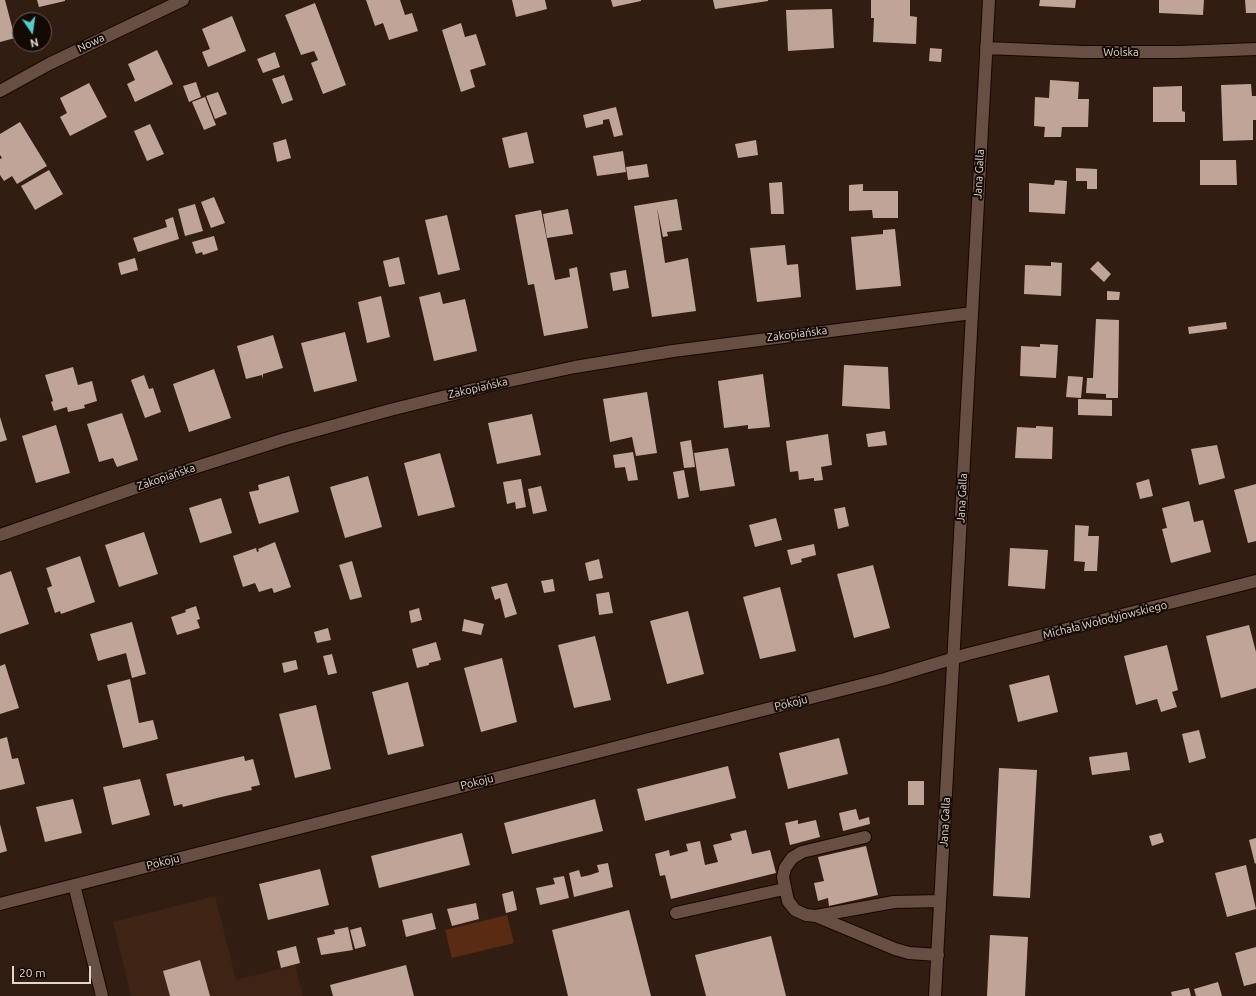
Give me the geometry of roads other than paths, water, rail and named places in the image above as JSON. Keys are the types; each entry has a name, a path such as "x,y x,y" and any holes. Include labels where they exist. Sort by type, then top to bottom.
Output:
{"street":[{"name":"Nowa","path":"0,91 49,64 183,0"},
{"name":"Jana Galla","path":"935,996 989,0"},
{"name":"Wolska","path":"986,48 1083,52 1179,52 1256,49"},
{"name":"Zakopiańska","path":"0,535 181,472 285,439 390,410 486,386 575,367 673,350 972,314"},
{"name":"Michała Wołodyjowskiego","path":"954,658 1256,581"},
{"name":"Pokoju","path":"0,904 877,681 954,658"},
{"path":"864,837 802,852 792,858 785,868 783,877 784,889 788,901 795,910 806,915 816,916 894,902 940,901"},
{"path":"74,885 102,996"},
{"path":"676,913 784,889"},
{"path":"816,916 909,954 938,956"}]}
